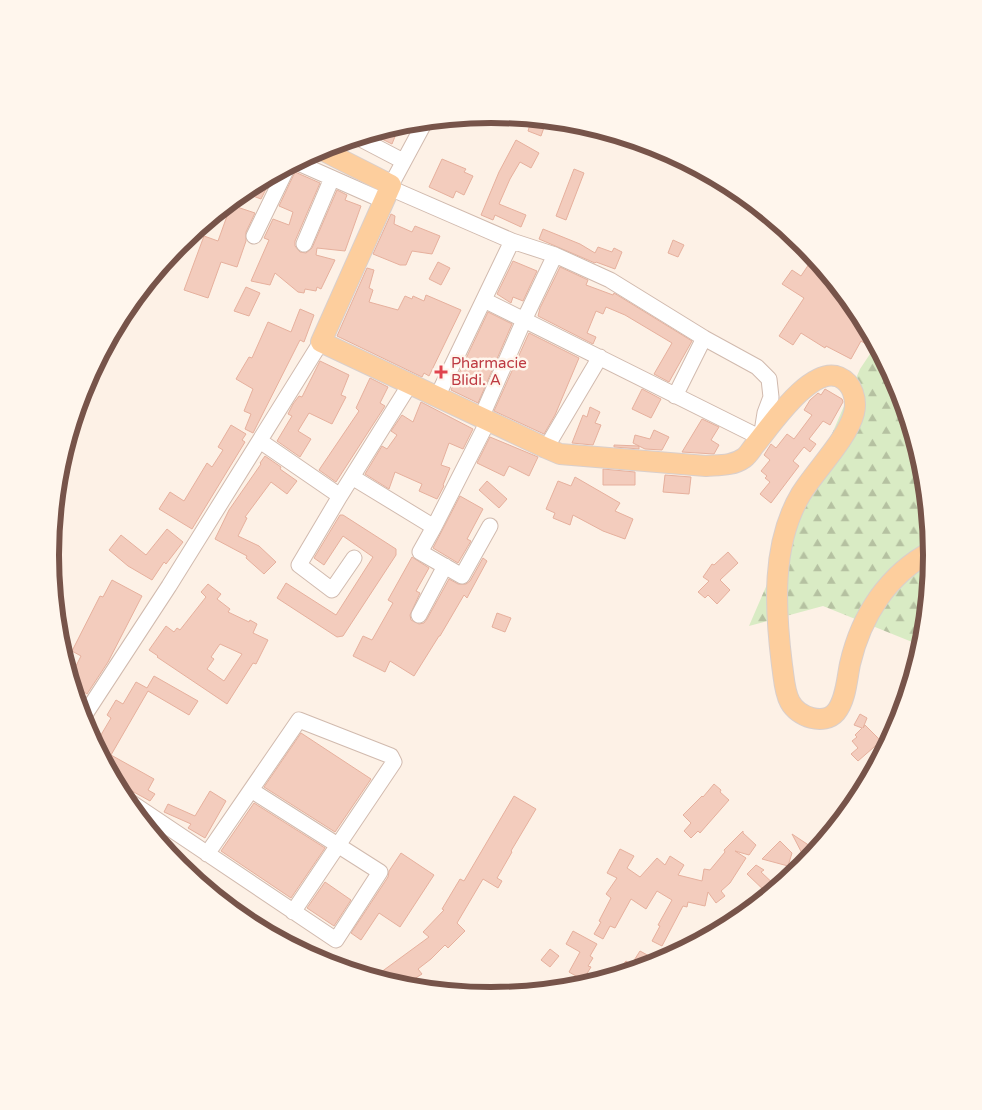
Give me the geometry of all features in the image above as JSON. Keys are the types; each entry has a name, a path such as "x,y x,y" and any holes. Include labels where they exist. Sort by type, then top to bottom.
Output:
{"main road":[{"path":"329,155 388,192"},
{"path":"320,159 388,192"},
{"path":"388,192 321,342 560,454 706,466 730,464 744,458 803,388 815,379 828,374 840,377 850,386 856,401 854,414 848,428 800,494 780,552 777,592 778,634 785,688 791,704 801,713 816,720 828,718 837,711 843,697 853,653 862,628 873,606 900,572 923,557"}],"street":[{"path":"388,192 422,128"},
{"path":"365,142 404,162"},
{"path":"304,165 332,178 388,192 512,241 555,255 610,280 704,338 758,367 769,379 771,397 765,413 761,438 484,300"},
{"path":"254,236 283,177"},
{"path":"304,244 332,178"},
{"path":"437,397 512,241"},
{"path":"490,526 462,576 420,552 434,527 485,419 524,320 555,255"},
{"path":"675,396 704,338"},
{"path":"88,710 260,442 321,342"},
{"path":"546,448 600,357"},
{"path":"354,558 332,590 298,565 410,384"},
{"path":"260,442 340,496"},
{"path":"352,477 434,527"},
{"path":"419,615 445,566"},
{"path":"207,854 298,720 390,756 394,762 293,912"},
{"path":"143,810 336,940 380,872 251,790"}],"green space":[{"path":"872,351 900,416 909,443 915,471 920,499 923,555 920,611 914,643 823,606 749,626 860,369"}],"building":[{"path":"530,125 545,126 541,136 528,131"},
{"path":"396,133 392,144 378,137"},
{"path":"516,140 539,153 531,168 520,162 499,204 526,215 521,227 495,215 493,220 481,215 499,172"},
{"path":"442,159 466,169 464,172 473,176 464,195 456,191 453,198 429,187"},
{"path":"574,169 584,173 566,220 556,216"},
{"path":"295,172 320,183 295,241 295,246 300,252 306,253 312,248 337,190 347,195 345,200 361,206 345,251 317,248 316,255 335,260 321,289 317,287 316,291 305,289 304,293 298,292 275,273 270,285 251,281 269,240 264,238 273,219 289,225 293,212 279,206"},
{"path":"268,186 261,199 252,196"},
{"path":"236,207 255,213 246,232 246,241 237,267 221,262 208,298 184,290 204,236 218,241 229,212"},
{"path":"391,214 395,216 394,224 412,232 415,226 440,236 432,254 412,251 406,265 400,265 373,254"},
{"path":"543,229 580,244 595,253 598,247 612,252 614,248 622,252 615,269 595,263 539,239"},
{"path":"673,240 684,245 678,257 668,253"},
{"path":"513,261 537,271 523,301 513,297 511,303 497,294"},
{"path":"438,262 450,268 441,285 429,279"},
{"path":"810,263 834,292 869,346 861,341 851,359 826,346 825,348 801,333 793,345 779,336 804,298 782,284 792,270 801,276"},
{"path":"560,267 588,280 586,285 613,295 614,293 692,341 669,382 654,374 672,343 625,315 606,307 603,314 596,311 587,333 596,337 593,344 538,316"},
{"path":"367,268 374,270 369,288 373,290 369,302 398,310 405,296 412,299 413,296 424,301 426,295 461,310 429,376 424,373 422,377 337,336"},
{"path":"246,287 260,293 249,316 234,311"},
{"path":"300,309 314,315 304,342 300,340 253,433 245,429 251,414 244,411 253,389 236,379 249,357 252,358 268,322 291,332"},
{"path":"488,312 512,324 478,403 451,390"},
{"path":"529,333 579,358 555,415 544,434 494,411"},
{"path":"320,361 349,375 341,395 346,397 332,424 309,413 298,431 311,439 300,457 277,441 292,416 288,414 293,404 299,396 302,397"},
{"path":"370,378 388,387 380,403 385,406 336,482 319,470 359,411 356,408"},
{"path":"642,389 661,399 651,418 632,409"},
{"path":"825,389 842,399 843,402 830,425 823,421 809,439 816,444 810,452 804,447 793,461 799,466 771,503 760,494 770,482 761,471 770,460 764,455 771,444 776,448 787,434 794,439 812,415 804,410 810,400 818,393 821,395"},
{"path":"421,402 473,429 463,449 449,443 441,465 450,468 437,499 419,491 422,484 395,472 389,489 365,474 382,446 387,449 397,435 391,431 402,415 413,422"},
{"path":"590,407 600,412 595,423 601,425 593,445 572,443 583,415 587,417"},
{"path":"702,419 719,427 711,440 719,445 714,454 682,452"},
{"path":"231,425 246,434 242,440 245,442 192,529 159,509 170,492 184,501 207,463 212,467 223,450 218,447"},
{"path":"654,430 669,437 662,450 645,449 633,443 635,435 650,439"},
{"path":"490,437 538,457 529,476 509,466 504,476 477,463"},
{"path":"614,445 639,446 639,449 614,447"},
{"path":"265,456 297,481 287,494 271,482 245,517 247,518 238,536 259,546 276,562 264,574 246,558 247,556 215,539 229,510"},
{"path":"603,469 635,472 635,485 603,485"},
{"path":"665,475 691,477 689,494 663,492"},
{"path":"575,477 620,503 615,511 633,519 625,539 603,531 573,515 570,525 553,518 555,513 546,509 558,481 571,486"},
{"path":"487,481 507,499 499,508 479,490"},
{"path":"460,496 483,509 467,539 471,541 458,563 433,548"},
{"path":"340,515 343,515 396,549 396,555 343,636 337,637 277,598 286,583 336,615 373,557 343,536 324,565 314,558"},
{"path":"167,529 183,542 166,564 164,562 152,580 128,566 109,550 121,535 146,555"},
{"path":"728,552 738,563 720,580 730,590 717,604 708,595 705,598 698,592 709,581 703,577 712,564 714,565"},
{"path":"412,557 429,568 416,591 420,593 410,615 411,620 419,624 424,623 427,619 449,579 458,584 466,584 470,581 483,558 487,561 467,598 464,595 414,676 390,661 385,672 353,656 363,636 372,640 393,603 388,600"},
{"path":"112,580 142,596 108,662 87,694 84,692 82,695 74,670 81,656 72,651 100,596 103,597"},
{"path":"208,584 221,594 217,599 230,609 228,612 257,624 253,633 268,640 256,664 253,663 227,704 149,650 166,626 174,632 177,628 180,630 206,597 201,592","holes":["220,644 242,654 224,681 207,669 214,659 211,657"]},
{"path":"497,613 511,618 505,632 492,627"},
{"path":"154,676 198,701 189,715 148,691 111,755 154,779 148,790 155,794 150,801 128,789 99,738 111,718 107,715 116,700 123,704 136,682 147,688"},
{"path":"860,714 867,718 863,728 865,725 881,741 858,761 851,754 858,748 852,741 857,737 855,735 862,728 854,725"},
{"path":"301,733 371,779 335,832 264,787"},
{"path":"714,784 729,800 700,833 698,831 691,838 684,831 691,823 683,815"},
{"path":"210,791 226,801 205,838 188,828 191,824 164,812 168,804 195,816"},
{"path":"514,796 536,809 497,878 502,881 498,888 483,879 457,923 465,931 448,948 445,945 418,969 422,974 413,980 380,973 429,937 423,932 444,910 442,909 460,879 464,881"},
{"path":"254,803 325,848 291,898 221,851"},
{"path":"743,831 756,845 749,855 735,851 746,858 730,883 721,891 725,896 716,903 708,892 705,906 688,902 687,907 683,906 662,946 652,941 660,926 658,925 672,900 657,891 646,909 631,899 615,928 610,926 603,939 594,934 611,898 606,894 617,878 607,873 620,849 634,856 627,868 640,877 657,858 665,865 670,856 684,865 678,875 702,881 704,869 710,870 725,852 724,850"},
{"path":"792,834 810,846 803,855"},
{"path":"780,841 792,853 788,866 762,859"},
{"path":"401,853 434,875 400,927 379,913 361,940 351,933 388,877 389,871"},
{"path":"756,865 764,870 761,872 773,883 764,890 747,874"},
{"path":"325,882 351,900 334,926 307,908"},
{"path":"573,931 597,944 590,956 593,958 588,966 591,967 585,977 580,978 569,972 580,952 566,944"},
{"path":"550,949 559,956 550,967 541,960"},
{"path":"640,951 650,956 634,963"},
{"path":"626,961 630,964 630,964 621,967"}],"place":[{"name":"Pharmacie Blidi. A","path":"441,372"}]}
